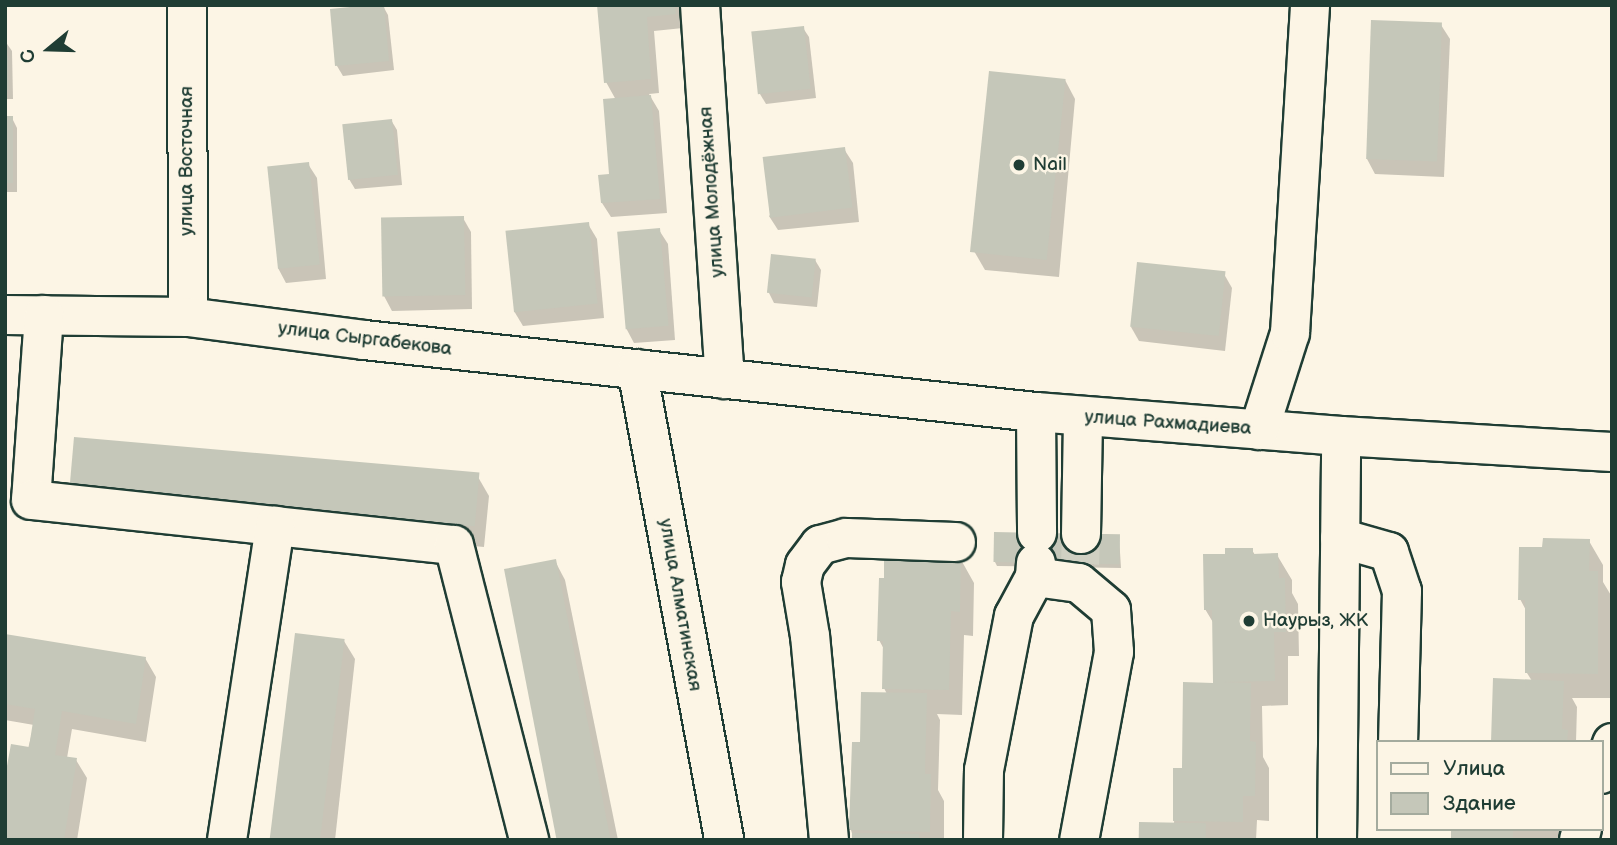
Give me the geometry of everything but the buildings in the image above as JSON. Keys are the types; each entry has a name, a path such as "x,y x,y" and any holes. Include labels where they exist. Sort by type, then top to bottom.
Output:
{"street":[{"name":"улица Восточная","path":"187,5 188,317"},
{"name":"улица Молодёжная","path":"700,5 725,379"},
{"path":"1259,430 1290,333 1310,5"},
{"name":"улица Сыргабекова","path":"5,315 188,317 364,340 725,379"},
{"path":"44,315 32,500 454,545 529,840"},
{"name":"улица Алматинская","path":"637,369 724,840"},
{"name":"улица Рахмадиева","path":"725,379 1083,416 1341,436 1612,452"},
{"path":"983,840 984,770 1014,616 1036,557 1036,412"},
{"path":"1079,840 1114,652 1111,610 1080,560 1083,416"},
{"path":"1337,840 1341,436"},
{"path":"227,840 275,526"},
{"path":"829,840 810,636 802,582 805,565 820,545 846,538 956,542"},
{"path":"1340,538 1389,552 1402,590 1398,740"},
{"path":"1036,557 1080,560"},
{"path":"1603,768 1612,743"}],"tunnel":[{"path":"1080,564 1081,534"}],"place":[{"name":"Nail","path":"1019,165"},
{"name":"Наурыз, ЖК","path":"1249,621"}]}
